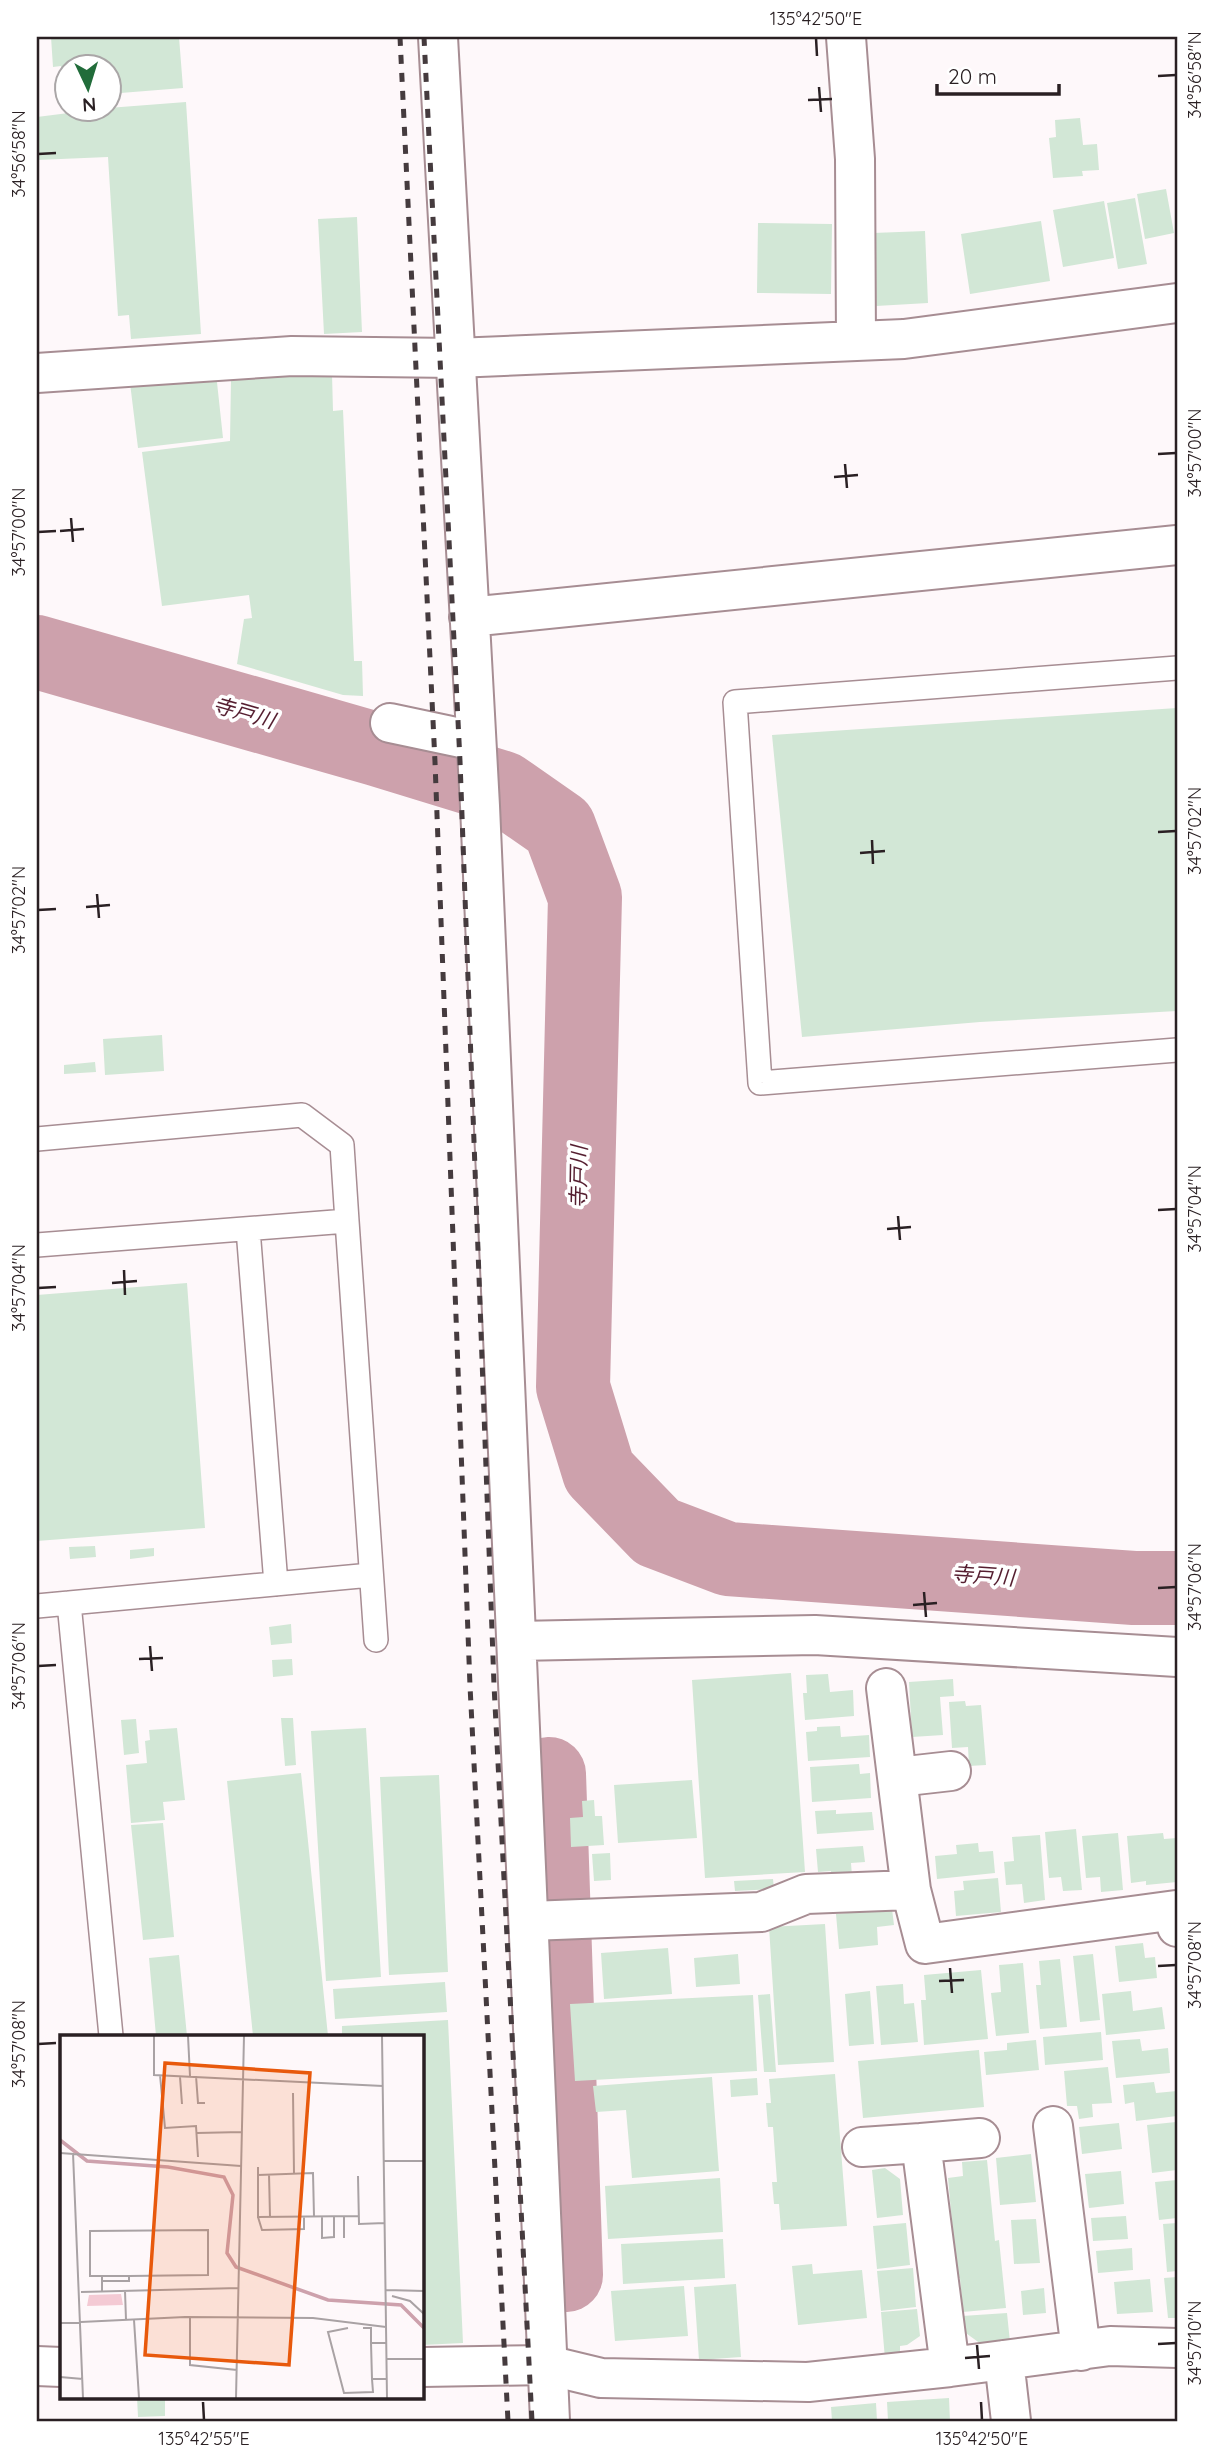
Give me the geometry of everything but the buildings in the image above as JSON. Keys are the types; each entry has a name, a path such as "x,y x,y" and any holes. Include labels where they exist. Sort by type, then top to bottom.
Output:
{"street":[{"path":"438,37 480,806 550,2421"},
{"path":"846,37 855,159 856,340"},
{"path":"37,373 292,356 455,358 904,339 1177,303"},
{"path":"469,617 1177,545"},
{"path":"390,723 476,751"},
{"path":"517,1641 815,1635 1177,1657"},
{"path":"886,1688 911,1890 925,1944 1175,1910 1177,1927"},
{"path":"898,1777 951,1772"},
{"path":"530,1921 761,1912 806,1894 911,1890"},
{"path":"1053,2126 1081,2351"},
{"path":"862,2147 980,2138"},
{"path":"921,2143 950,2367"},
{"path":"424,2367 547,2365 601,2378 808,2382 1110,2346 1177,2348"},
{"path":"1004,2360 1011,2421"},
{"path":"37,2367 60,2367"}],"lane":[{"path":"1177,668 735,702 760,1083 1177,1050"},
{"path":"37,1139 302,1115 342,1145 376,1640"},
{"path":"37,1245 347,1221"},
{"path":"248,1229 276,1584"},
{"path":"37,1606 371,1575"},
{"path":"69,1603 111,2035"}],"waterway":[{"name":"寺戸川","path":"37,652 503,788 559,827 585,897 573,1387 599,1472 657,1532 728,1559 1134,1588 1177,1588"},
{"path":"549,1774 566,2275"}],"railway":[{"path":"400,37 435,762 470,1686 508,2421"},
{"path":"424,37 460,761 494,1685 532,2421"}]}
